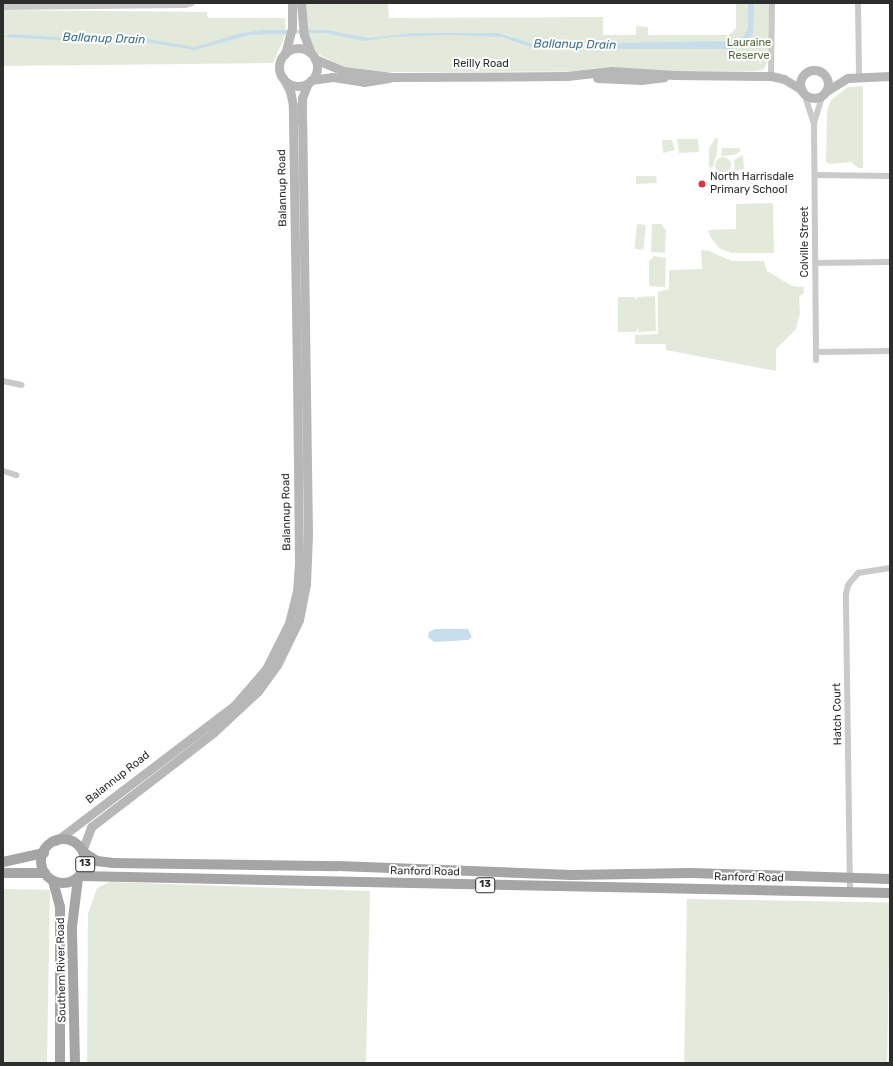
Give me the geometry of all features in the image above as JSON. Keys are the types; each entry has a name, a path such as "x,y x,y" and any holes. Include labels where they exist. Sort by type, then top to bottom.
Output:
{"main road":[{"name":"13","path":"54,881 64,883 79,877 85,865 83,852 70,841 56,841"},
{"path":"3,862 44,852 56,841"},
{"path":"44,852 42,863 45,873 54,881"},
{"name":"Ranford Road","path":"83,852 97,861 113,863 338,866 572,875 691,873 851,880 890,879"},
{"path":"3,873 45,873"},
{"name":"Ranford Road","path":"79,877 890,893"},
{"name":"Southern River Road","path":"75,1063 72,927 79,877"},
{"name":"Southern River Road","path":"54,881 60,907 60,1063"}],"street":[{"path":"3,7 185,5 192,3"},
{"path":"292,3 292,28 280,66 283,78 297,86 309,81 316,70 313,56 304,35 301,3"},
{"path":"771,76 772,3"},
{"path":"858,3 858,76"},
{"path":"285,54 298,48 313,56"},
{"name":"Reilly Road","path":"313,56 343,71 392,76 570,75 639,80 675,76 771,76 784,78 806,74"},
{"path":"847,78 824,93 812,98 803,92 801,80 806,74 815,70 822,73 847,78 858,76 890,76"},
{"path":"822,73 828,81 824,93"},
{"name":"Reilly Road","path":"309,81 333,77 364,82 392,76"},
{"name":"Balannup Road","path":"83,852 91,827 233,717 269,678 292,638 299,620 306,584 303,518 293,105 290,91 283,78"},
{"name":"Reilly Road","path":"784,78 803,92"},
{"name":"Balannup Road","path":"56,841 234,706 258,680 277,650 294,604 299,571 303,518 302,98 309,81"},
{"name":"Colville Street","path":"803,92 814,124 816,360"},
{"name":"Colville Street","path":"814,124 824,93"},
{"path":"815,175 890,176"},
{"path":"815,263 890,262"},
{"path":"816,352 890,352"},
{"path":"3,381 22,385"},
{"path":"3,470 16,475"},
{"name":"Hatch Court","path":"850,892 846,594 848,586 858,573 890,568"}],"green space":[{"name":"Lauraine Reserve","path":"304,3 388,3 389,18 603,17 603,35 636,35 636,26 648,27 648,35 729,35 736,28 736,3 769,3 769,58 764,69 758,71 384,72 348,69 314,52 309,43"},
{"path":"3,10 207,12 208,18 285,18 286,34 273,63 3,66"},
{"path":"863,86 863,168 858,168 851,162 829,164 826,162 827,111 831,100 848,87"},
{"path":"715,138 718,138 717,153 713,167 709,168 709,149"},
{"path":"677,139 698,139 699,152 679,153"},
{"path":"662,140 672,140 675,150 663,153"},
{"path":"722,148 739,148 741,151 734,155 721,156"},
{"path":"743,155 744,169 735,171 734,160"},
{"path":"723,157 730,162 731,165 726,172 723,173 716,168 715,165 720,158"},
{"path":"636,176 656,176 657,183 636,184"},
{"path":"773,203 774,253 731,253 719,248 711,238 708,230 736,229 736,204"},
{"path":"637,224 646,225 643,250 634,249"},
{"path":"652,224 661,224 666,230 665,253 651,252"},
{"path":"701,250 709,251 732,261 764,261 767,271 792,286 804,287 804,293 799,297 800,313 796,329 776,349 776,371 666,350 666,344 635,344 635,335 658,334 658,292 669,289 669,270 702,269"},
{"path":"654,256 666,258 665,287 649,286 649,261"},
{"path":"655,296 656,331 638,332 638,328 636,332 618,332 618,297 635,297 636,300 638,297"},
{"path":"110,882 370,891 366,1063 87,1063 88,914 97,888"},
{"path":"3,889 50,890 47,1063 3,1063"},
{"path":"687,899 890,903 887,1063 684,1063"}],"water":[{"name":"Ballanup Drain","path":"748,3 754,3 753,34 742,46 730,49 604,49 575,46 533,48 502,37 448,35 391,37 364,41 325,33 249,35 195,50 128,39 68,41 3,37 11,34 73,38 129,36 195,47 241,33 263,30 327,30 369,38 412,33 498,33 533,44 734,41 744,36 748,27"},
{"path":"435,629 468,629 472,637 468,640 434,642 428,637 429,632"}],"place":[{"name":"North Harrisdale Primary School","path":"702,184"}]}
